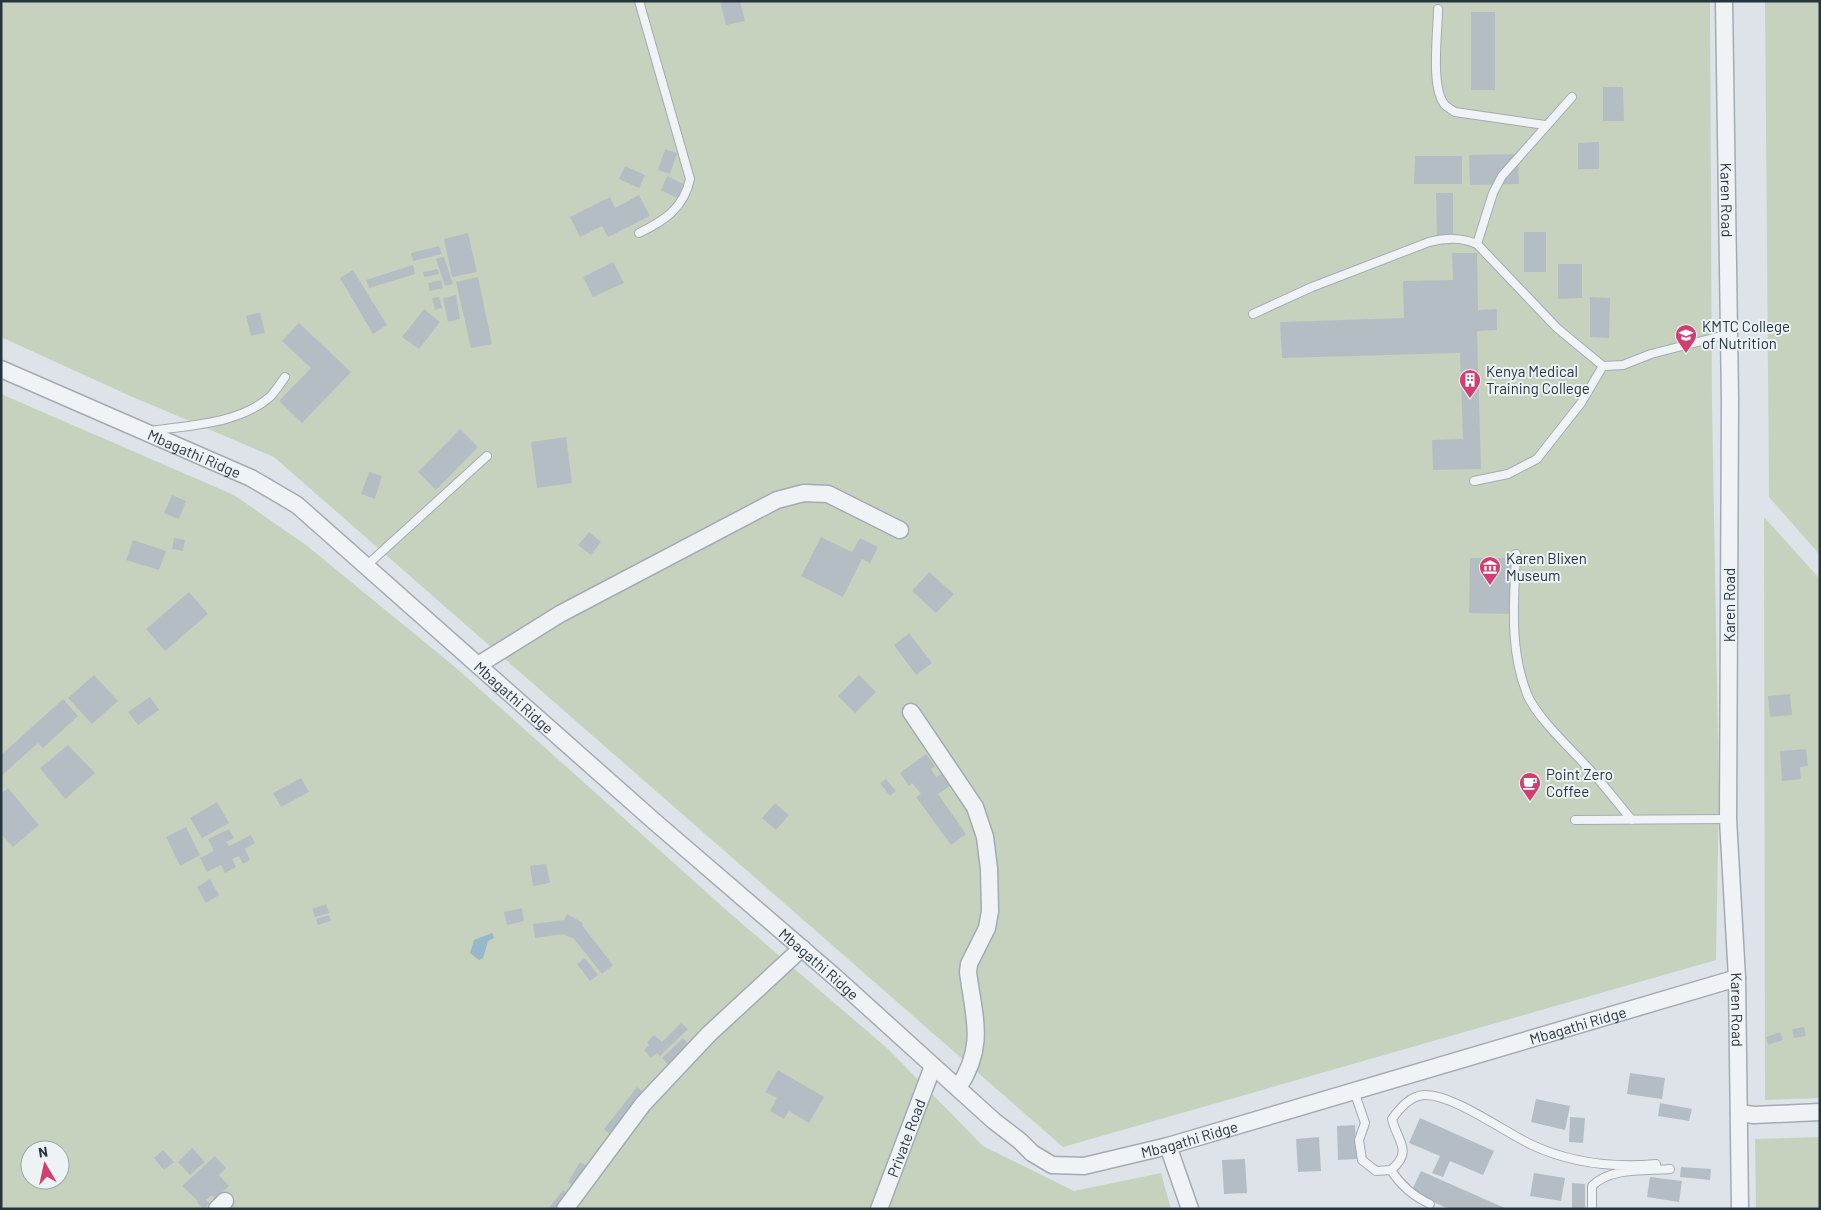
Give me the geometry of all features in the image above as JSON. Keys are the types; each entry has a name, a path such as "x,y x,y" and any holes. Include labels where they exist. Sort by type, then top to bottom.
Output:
{"street":[{"name":"Karen Road","path":"1724,1 1729,334 1728,819 1737,978 1740,1209"},
{"name":"Mbagathi Ridge","path":"1,369 277,492 297,506 802,948 1032,1153 1052,1165 1084,1166 1168,1146 1737,978"},
{"path":"478,665 560,614 777,500 804,493 828,494 900,530"},
{"path":"911,712 974,806 985,837 989,869 990,911 987,928 969,964 968,972 976,1024 975,1053 969,1071 958,1088"},
{"path":"566,1209 643,1104 709,1034 802,948"},
{"name":"Private Road","path":"879,1209 933,1066"},
{"path":"1739,1113 1754,1115 1820,1112"},
{"path":"1168,1146 1190,1209"}],"lane":[{"path":"639,1 690,179 687,191 679,206 662,222 639,233"},
{"path":"1438,10 1437,80 1440,95 1446,106 1455,112 1545,125"},
{"path":"1477,244 1493,193 1502,176 1545,125 1572,98"},
{"path":"1253,314 1312,287 1429,242 1448,237 1463,238 1477,244 1557,328 1603,366 1623,365 1651,354 1729,334"},
{"path":"1474,481 1508,474 1537,459 1581,403 1603,366"},
{"path":"146,432 211,422 236,416 253,408 271,395 285,377"},
{"path":"366,566 487,456"},
{"path":"1516,554 1513,622 1515,650 1527,695 1554,732 1591,771 1632,820"},
{"path":"1575,820 1728,819"},
{"path":"1354,1091 1365,1123 1359,1140 1362,1160 1376,1171 1391,1170 1402,1156 1403,1145 1392,1119 1407,1102 1426,1095 1436,1096 1531,1145 1559,1156 1605,1165 1656,1164"},
{"path":"1592,1209 1592,1186 1602,1177 1618,1173 1670,1169"},
{"path":"1391,1170 1404,1187 1417,1198 1430,1204"}],"green space":[{"path":"1,1 1710,1 1712,406 1719,791 1716,960 1063,1147 274,457 128,395 1,337"},
{"path":"1765,1 1820,1 1820,555 1769,497"},
{"path":"1,394 234,495 306,545 455,667 733,916 888,1049 983,1146 1074,1191 1161,1173 1171,1209 1,1209"},
{"path":"1764,517 1820,579 1820,1098 1765,1100"},
{"path":"1820,1137 1820,1209 1756,1209 1755,1139"}],"water":[{"path":"492,933 494,938 488,941 483,958 479,960 470,953 474,940"}],"building":[{"path":"720,1 740,1 745,21 726,25"},
{"path":"1471,12 1495,12 1495,90 1471,90"},
{"path":"1603,87 1623,87 1624,121 1603,121"},
{"path":"1599,142 1599,169 1578,169 1578,143"},
{"path":"665,149 677,153 670,174 658,170"},
{"path":"1518,154 1519,184 1470,185 1469,155"},
{"path":"1415,156 1462,156 1462,184 1414,184"},
{"path":"625,166 645,175 639,188 619,179"},
{"path":"667,176 686,185 679,199 661,190"},
{"path":"1436,193 1453,193 1453,244 1437,245"},
{"path":"639,195 650,216 608,237 602,226 580,237 570,217 610,197 615,208"},
{"path":"1524,232 1546,232 1546,272 1524,272"},
{"path":"468,233 477,272 452,277 444,239"},
{"path":"439,246 442,254 413,261 411,253"},
{"name":"Kenya Medical Training College","path":"1452,253 1477,253 1478,310 1497,309 1497,330 1477,331 1481,469 1433,470 1432,440 1463,439 1460,353 1282,358 1280,322 1404,318 1403,281 1453,280"},
{"path":"444,257 453,284 445,286 436,259"},
{"path":"613,262 624,283 593,297 583,277"},
{"path":"1558,264 1582,264 1582,298 1558,299"},
{"path":"413,265 415,274 369,288 366,280"},
{"path":"438,269 439,274 424,277 423,272"},
{"path":"353,270 387,325 373,334 340,278"},
{"path":"478,277 492,344 471,348 456,282"},
{"path":"441,280 443,288 430,291 428,283"},
{"path":"456,295 460,319 448,322 443,298"},
{"path":"439,297 442,308 435,310 432,298"},
{"path":"1590,297 1610,298 1609,338 1590,337"},
{"path":"424,309 440,322 419,349 402,337"},
{"path":"260,312 265,333 251,336 246,316"},
{"path":"299,323 351,372 302,423 279,401 311,368 282,341"},
{"path":"460,429 478,447 436,490 418,472"},
{"path":"566,437 572,483 537,488 531,442"},
{"path":"369,472 382,476 375,499 361,494"},
{"path":"172,495 186,501 179,519 164,513"},
{"path":"589,532 601,542 591,555 578,545"},
{"path":"821,537 852,552 860,538 878,547 870,563 862,559 843,597 801,576"},
{"path":"174,538 185,540 183,551 172,549"},
{"path":"133,540 166,551 159,570 126,560"},
{"name":"Karen Blixen Museum","path":"1470,558 1512,558 1511,614 1469,613"},
{"path":"929,572 954,594 936,613 912,591"},
{"path":"189,592 208,614 165,651 146,629"},
{"path":"909,633 932,663 916,675 894,645"},
{"path":"94,675 118,701 92,724 68,698"},
{"path":"859,675 876,692 855,713 838,696"},
{"path":"1790,694 1792,715 1770,717 1768,696"},
{"path":"150,697 159,710 138,725 128,712"},
{"path":"63,699 78,716 43,748 38,743 1,776 1,755"},
{"path":"68,745 95,773 65,799 40,768"},
{"path":"1806,749 1808,766 1800,767 1801,779 1782,781 1780,751"},
{"path":"926,754 935,766 931,769 936,777 941,774 950,786 938,794 966,834 951,845 916,797 921,794 912,783 909,786 900,773"},
{"path":"301,778 309,792 281,807 273,793"},
{"path":"886,779 896,791 890,796 880,783"},
{"path":"8,788 39,825 13,847 1,834 1,794"},
{"path":"217,802 229,823 202,838 190,818"},
{"path":"775,803 789,815 776,830 762,818"},
{"path":"186,827 200,855 180,866 166,837"},
{"path":"229,829 234,838 226,842 229,846 251,835 255,843 245,849 250,860 243,864 239,856 232,859 236,867 225,873 221,865 207,872 200,858 214,851 208,839"},
{"path":"546,864 550,883 533,886 530,866"},
{"path":"210,879 219,895 206,903 197,887"},
{"path":"326,904 329,913 315,917 312,909"},
{"path":"522,908 524,921 507,925 504,912"},
{"path":"567,914 583,923 582,925 613,965 602,974 574,939 563,934 535,938 533,924 564,920"},
{"path":"329,915 331,921 318,925 316,919"},
{"path":"585,958 598,975 590,981 577,964"},
{"path":"681,1023 688,1029 660,1056 657,1053 651,1058 644,1050 649,1045 647,1042 654,1035 662,1042"},
{"path":"1804,1027 1806,1036 1794,1038 1792,1029"},
{"path":"1780,1032 1783,1040 1768,1045 1766,1037"},
{"path":"683,1038 692,1048 671,1068 662,1058"},
{"path":"778,1070 824,1097 809,1123 789,1111 784,1119 770,1111 777,1098 765,1092"},
{"path":"1630,1073 1665,1078 1662,1099 1627,1094"},
{"path":"637,1087 647,1095 614,1137 604,1129"},
{"path":"1536,1099 1570,1106 1565,1130 1531,1122"},
{"path":"1660,1103 1692,1109 1689,1121 1658,1116"},
{"path":"1570,1117 1585,1118 1583,1143 1569,1142"},
{"path":"1420,1118 1494,1151 1483,1175 1450,1161 1443,1177 1432,1173 1440,1156 1409,1143"},
{"path":"1355,1125 1357,1159 1338,1160 1337,1126"},
{"path":"1319,1137 1321,1171 1298,1172 1296,1139"},
{"path":"192,1148 205,1162 190,1175 178,1162"},
{"path":"163,1150 174,1162 164,1170 154,1158"},
{"path":"215,1156 226,1168 219,1175 229,1186 215,1199 212,1195 206,1200 210,1204 203,1209 198,1201 182,1186"},
{"path":"1245,1159 1247,1193 1224,1194 1222,1160"},
{"path":"580,1162 591,1169 578,1189 568,1182"},
{"path":"1681,1167 1711,1169 1710,1180 1680,1177"},
{"path":"1421,1171 1507,1209 1449,1209 1411,1192"},
{"path":"1534,1173 1565,1178 1561,1201 1530,1196"},
{"path":"1650,1177 1682,1181 1679,1202 1647,1197"},
{"path":"1572,1183 1585,1184 1585,1209 1572,1209"},
{"path":"563,1190 571,1196 561,1209 548,1209"}],"place":[{"name":"KMTC College of Nutrition","path":"1686,354"},
{"name":"Kenya Medical Training College","path":"1470,399"},
{"name":"Karen Blixen Museum","path":"1490,586"},
{"name":"Point Zero Coffee","path":"1530,802"}]}
